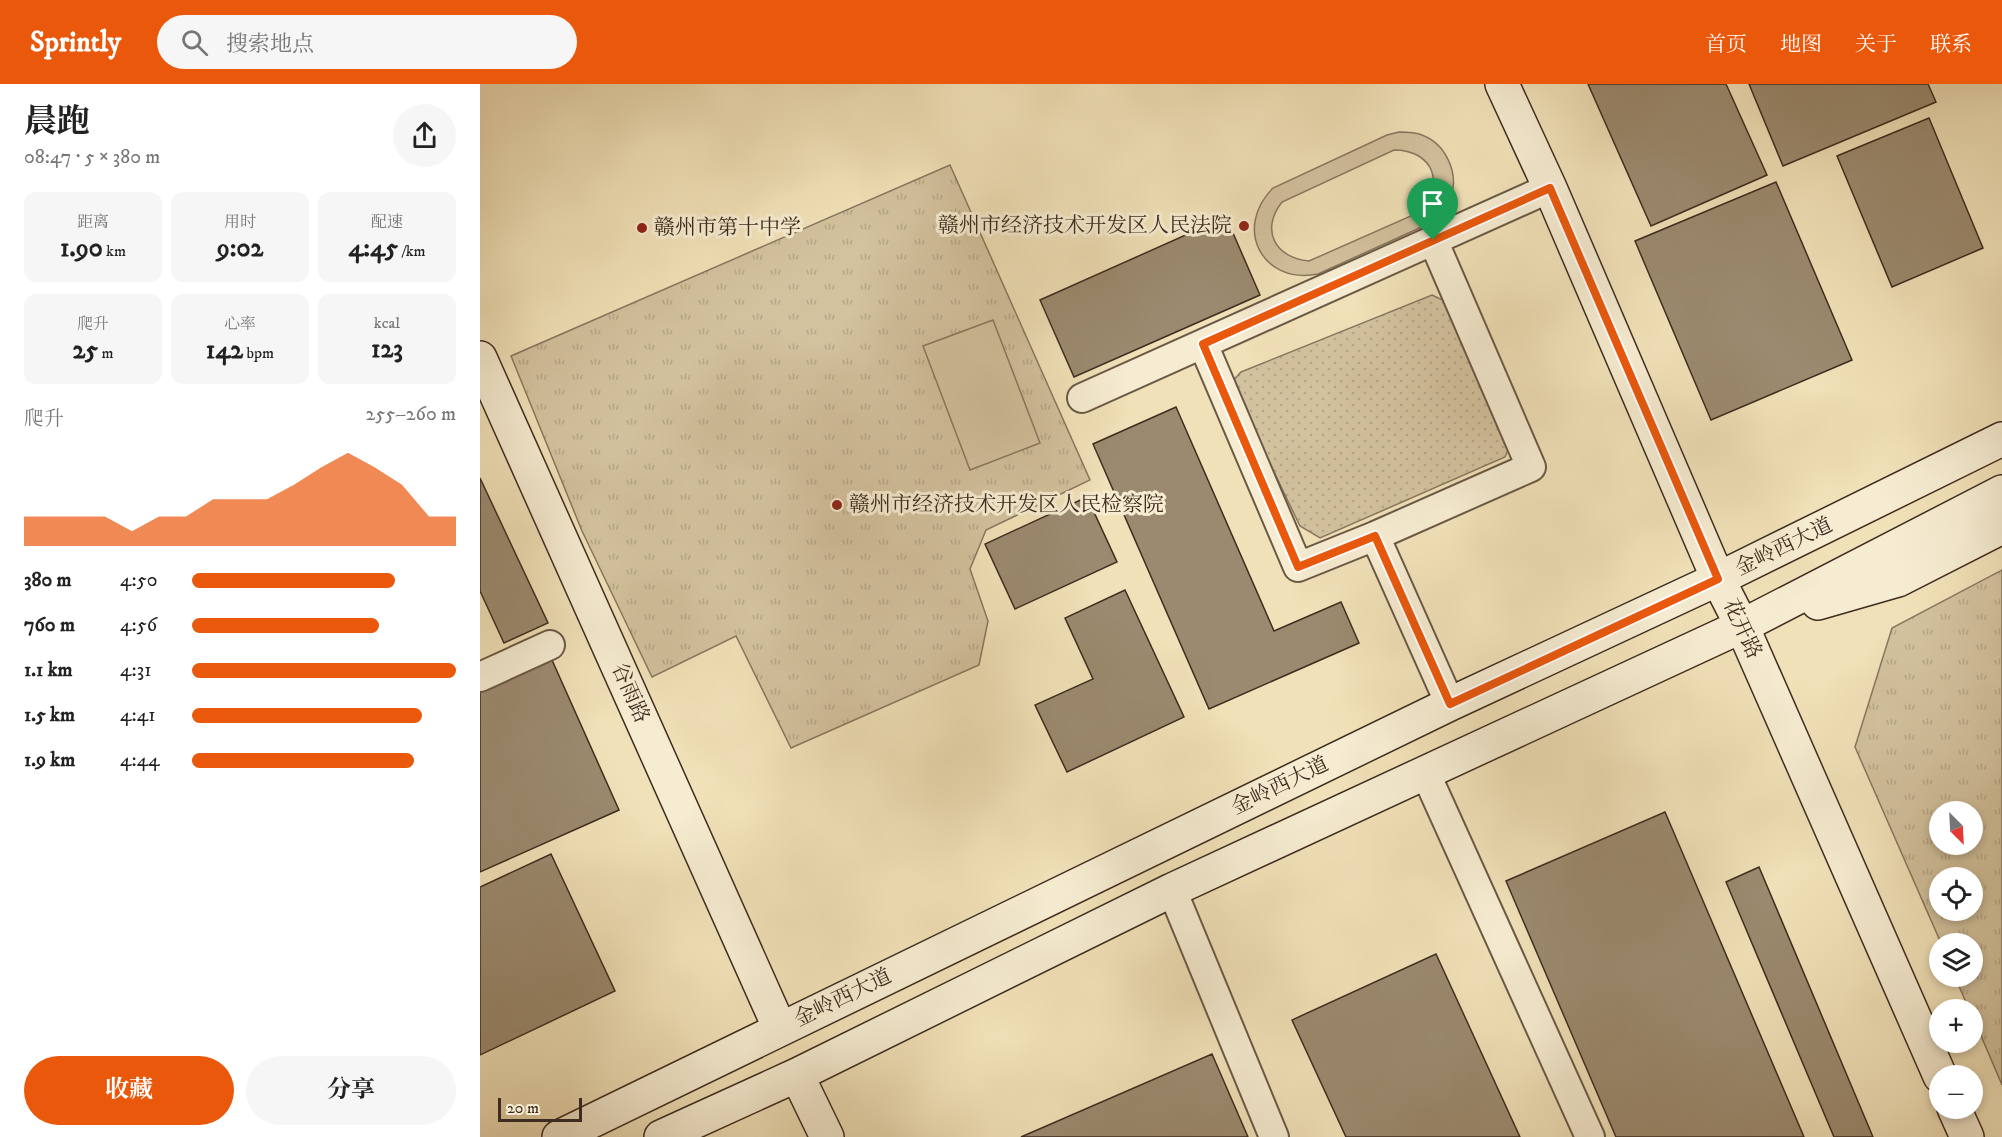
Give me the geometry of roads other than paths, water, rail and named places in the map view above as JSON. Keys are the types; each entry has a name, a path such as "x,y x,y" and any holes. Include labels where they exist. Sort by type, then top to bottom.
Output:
{"main road":[{"name":"花开路","path":"1502,84 1550,188 1718,579 1742,626 1935,1065"},
{"name":"谷雨路","path":"480,358 780,1029"},
{"path":"1718,579 1833,501 2002,417"},
{"name":"金岭西大道","path":"559,1137 1450,704 1718,579 2002,439"},
{"path":"660,1137 796,1074 1172,890 1742,626 2002,492"},
{"path":"1742,626 1898,580 2002,527"},
{"path":"796,1074 827,1137"},
{"path":"1959,1119 1967,1137"}],"street":[{"path":"1082,398 1550,188"},
{"path":"1203,344 1298,567 1375,536 1531,467 1433,240"},
{"path":"1375,536 1450,704"},
{"path":"480,677 550,645"},
{"path":"1425,772 1590,1137"},
{"path":"1172,890 1274,1137"}],"place":[{"name":"赣州市经济技术开发区人民法院","path":"1244,226"},
{"name":"赣州市第十中学","path":"642,228"},
{"name":"赣州市经济技术开发区人民检察院","path":"837,505"}]}
